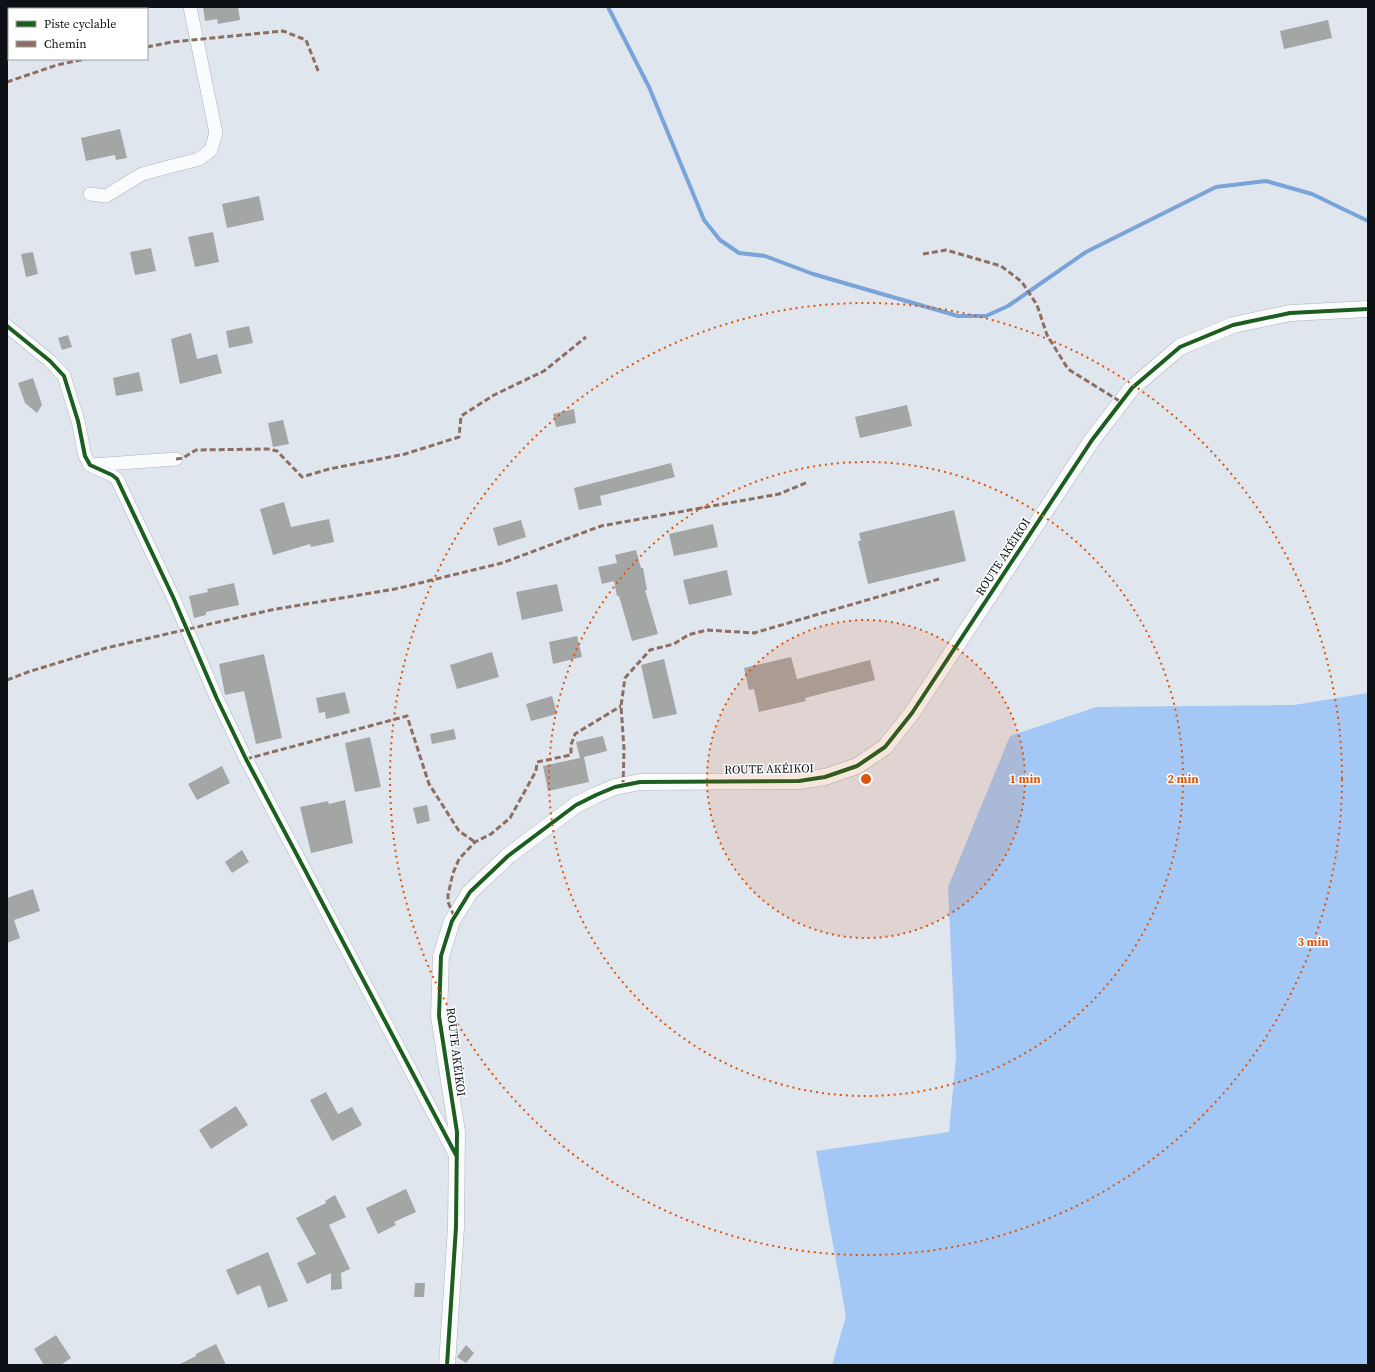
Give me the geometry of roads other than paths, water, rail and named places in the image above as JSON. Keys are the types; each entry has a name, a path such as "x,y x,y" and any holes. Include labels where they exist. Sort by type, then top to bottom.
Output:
{"street":[{"path":"90,194 106,196 142,174 199,159 211,150 216,133 198,54 190,7"},
{"name":"ROUTE AKÉIKOI","path":"447,1365 455,1242 457,1132 439,1016 441,956 452,921 470,892 508,856 576,806 615,787 640,782 666,780 799,781 825,777 857,766 885,747 912,713 1092,440 1132,388 1180,347 1233,325 1290,313 1368,309"},
{"path":"7,326 50,361 64,376 78,421 85,456 90,465 112,475 117,479 173,597 217,699 246,759 456,1156"},
{"path":"90,465 176,459"}],"waterway":[{"path":"608,7 649,87 704,220 720,240 739,253 765,256 813,274 958,316 986,316 1008,306 1086,252 1216,187 1266,181 1312,194 1368,221"}]}
